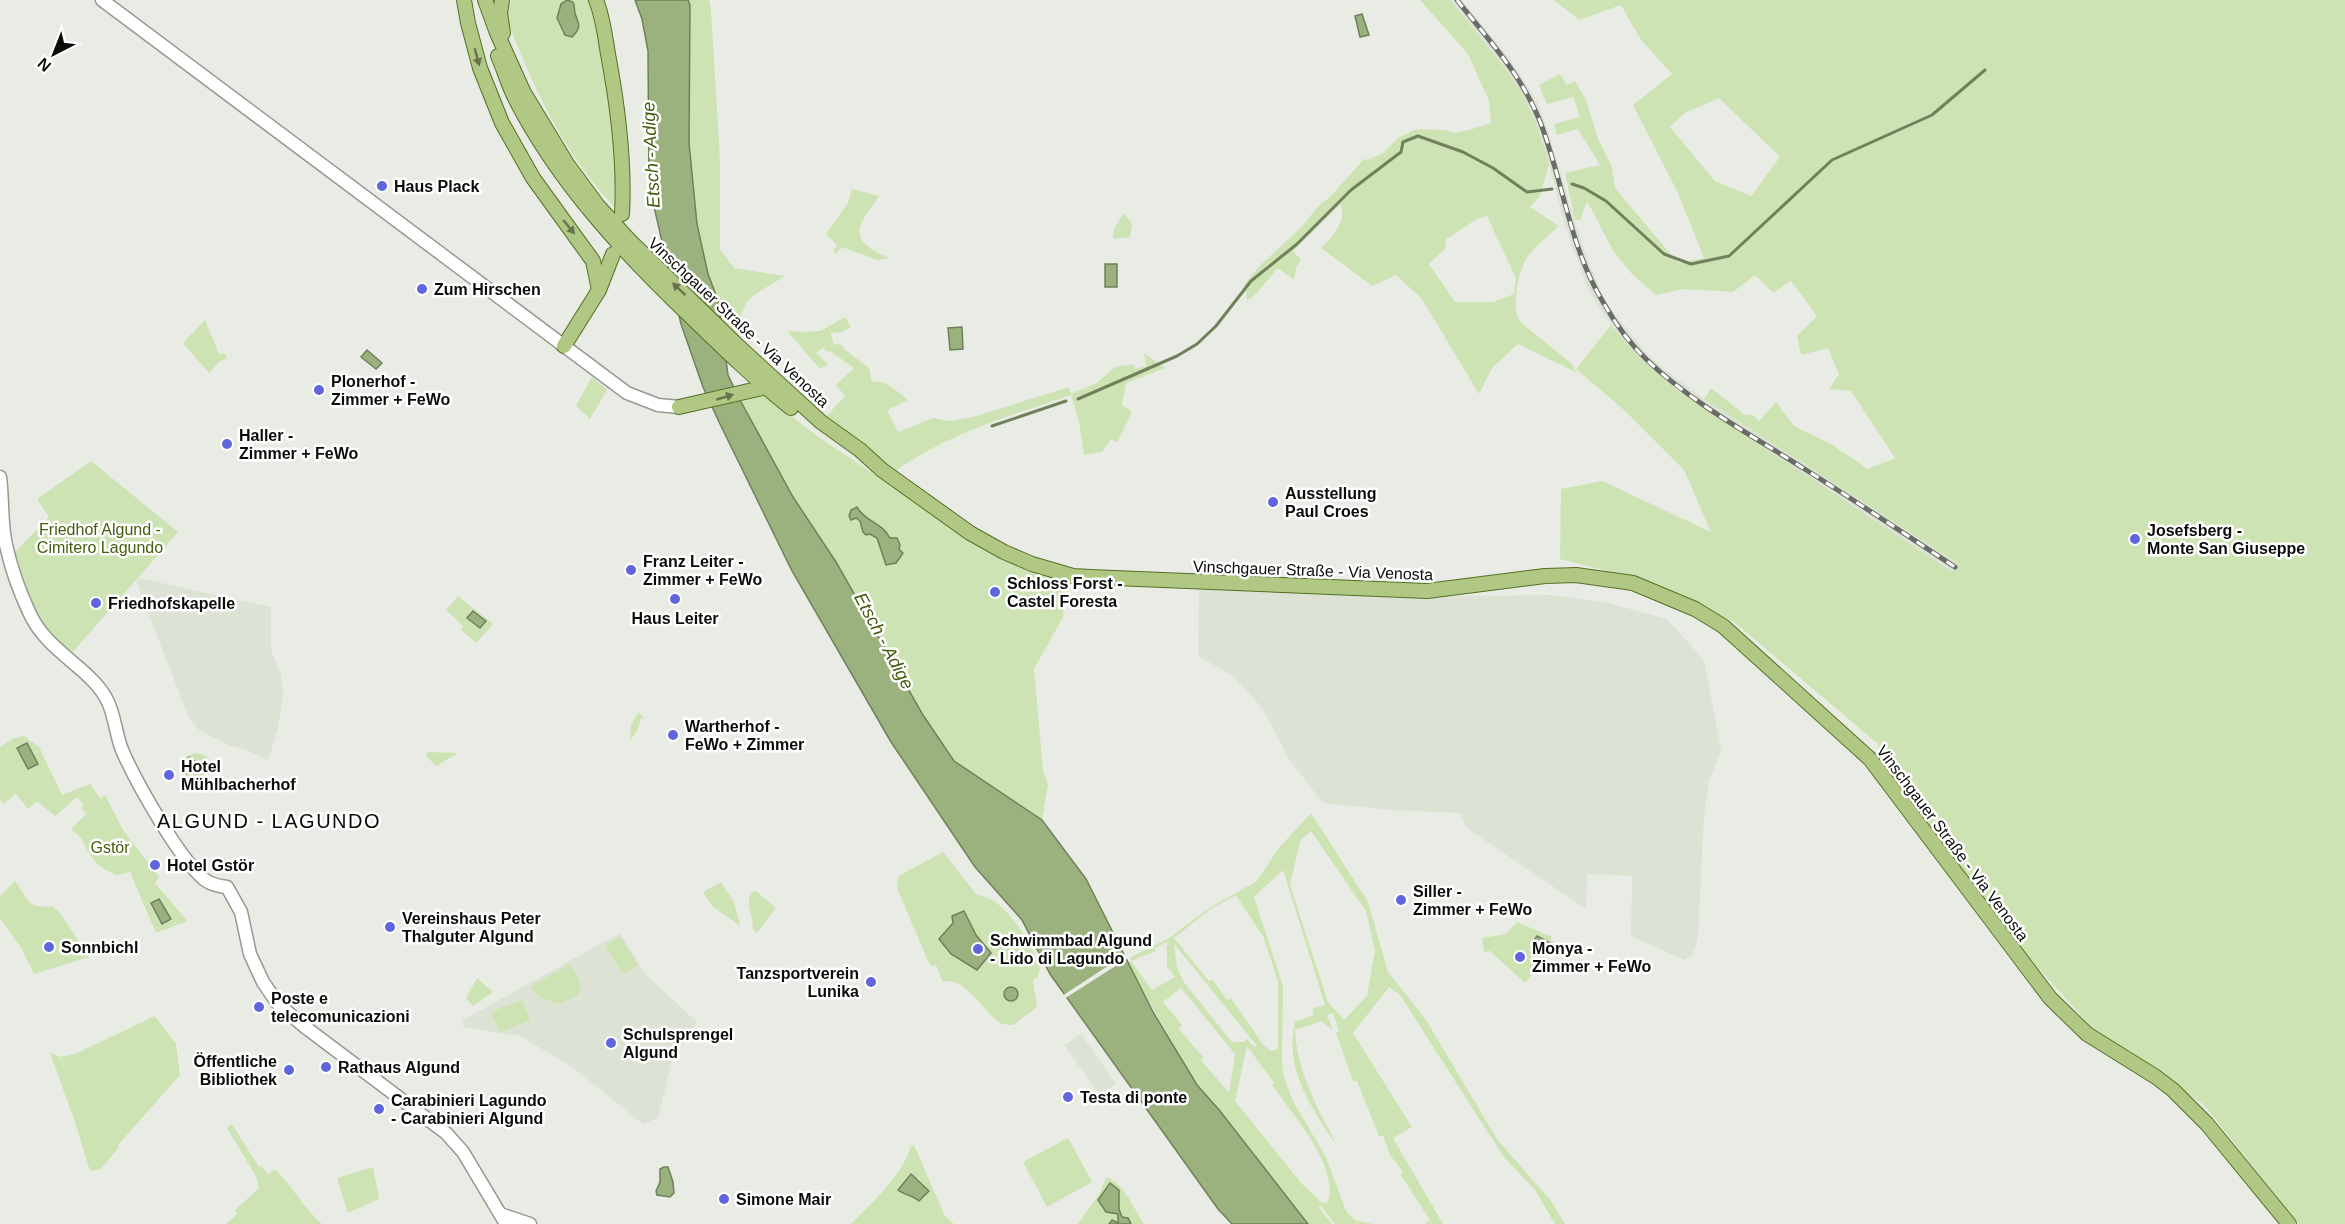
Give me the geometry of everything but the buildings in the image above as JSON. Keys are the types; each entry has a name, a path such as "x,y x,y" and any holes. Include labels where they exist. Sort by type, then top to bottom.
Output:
{"main road":[{"path":"102,0 635,397 658,405 686,406 760,385"},
{"path":"464,0 480,68 502,123 533,178 593,261 599,290"},
{"name":"Vinschgauer Straße - Via Venosta","path":"477,0 514,96 536,135 581,201 626,252 652,271 788,393 882,470 970,533 1004,552 1032,564 1073,576 1112,580 1427,591 1545,576 1576,575 1633,583 1695,609 1723,626 1870,759 2050,998 2087,1034 2173,1090 2206,1124 2289,1224"},
{"path":"485,0 496,33 511,64"},
{"path":"502,0 501,24 511,64"},
{"path":"596,0 606,41 621,134 624,177 622,214"},
{"name":"Vinschgauer Straße - Via Venosta","path":"511,64 534,113 567,164 598,206 652,271 760,385 819,430 866,462 882,470"},
{"path":"564,346 599,290 613,254"},
{"path":"0,477 6,544 21,593 36,626 62,656 94,683 108,701 122,748 153,809 181,851 202,877 213,885 227,887 241,912 250,954 263,982 276,1001 305,1027 446,1133 463,1152 504,1220 523,1224"}],"shaded area":[{"path":"1450,0 1462,0 1510,59 1536,99 1582,244 1599,287 1607,304 1643,349 1659,365 1704,399 1957,563 1952,573 1701,407 1656,373 1624,341 1588,289 1564,223 1549,164 1529,108 1507,71"},
{"path":"139,578 271,607 271,650 281,674 283,695 278,727 268,761 199,730 188,716 136,581"},
{"path":"1199,589 1399,597 1552,595 1604,602 1667,619 1704,660 1721,750 1709,781 1704,815 1698,938 1693,954 1685,960 1633,937 1631,934 1632,876 1587,874 1586,909 1467,828 1460,813 1390,810 1323,803 1290,761 1263,709 1233,676 1198,656"},
{"path":"620,933 645,974 697,1022 682,1045 676,1044 658,1118 643,1124 572,1067 520,1036 463,1027 463,1020"},
{"path":"1081,1034 1116,1084 1099,1094 1064,1045"}],"green space":[{"path":"511,0 590,0 595,14 613,115 620,173 617,209 586,173 547,110 511,29 508,10"},
{"path":"688,0 709,0 711,9 720,160 720,249 734,268 785,276 756,294 744,307 741,315 740,340 720,320 718,300 708,274 697,224 689,143 690,5"},
{"path":"1420,0 1450,0 1507,71 1522,94 1535,121 1549,164 1540,196 1530,207 1559,226 1536,247 1525,261 1517,291 1517,315 1519,321 1572,364 1576,372 1518,344 1492,368 1479,394 1422,299 1396,275 1372,286 1321,248 1340,223 1341,204 1293,251 1301,260 1296,268 1294,280 1278,268 1254,296 1247,300 1245,284 1364,159 1367,160 1383,153 1398,138 1416,129 1445,130 1454,133 1491,123 1489,101 1468,54","holes":["1487,216 1516,278 1514,294 1493,302 1455,302 1429,264 1446,248 1445,240 1477,219"]},
{"path":"1554,0 2345,0 2345,1224 2299,1224 2204,1105 2130,1051 2103,1040 2000,925 1879,759 1878,744 1734,622 1655,583 1560,559 1561,489 1602,481 1711,532 1684,470 1624,410 1576,369 1611,325 1638,356 1677,390 1952,572 1957,563 1704,399 1711,388 1745,415 1753,415 1759,421 1776,402 1794,426 1831,444 1868,469 1895,458 1851,391 1829,389 1839,374 1828,348 1801,355 1797,336 1817,316 1791,281 1773,293 1755,275 1733,292 1684,289 1656,295 1632,274 1614,252 1587,201 1580,220 1575,220 1565,173 1600,165 1578,129 1557,135 1554,124 1580,117 1573,97 1547,104 1539,85 1560,74 1567,85 1575,81 1586,100 1598,139 1612,167 1615,188 1678,263 1704,258 1677,191 1633,105 1672,74 1641,40 1621,5 1579,20","holes":["1719,98 1780,157 1751,196 1715,181 1670,127 1685,113"]},
{"path":"852,189 879,196 861,224 861,238 866,245 889,258 877,260 842,247 835,254 833,252 837,245 826,234 848,203"},
{"path":"1124,213 1132,224 1130,237 1113,239 1114,229"},
{"path":"845,317 851,327 842,332 830,333 834,344 842,345 869,368 872,382 886,384 908,400 887,410 898,432 933,418 950,421 973,417 1069,387 1071,394 1097,383 1115,367 1134,364 1135,369 1146,366 1144,353 1165,368 1126,383 1122,405 1132,412 1117,443 1111,439 1102,452 1084,455 1079,422 1071,395 1000,419 954,438 910,461 890,475 821,422 845,396 836,385 854,368 823,348 816,353 828,364 820,369 787,331 821,331"},
{"path":"205,320 219,354 224,353 227,358 219,362 209,373 183,343"},
{"path":"592,377 607,390 590,419 576,406"},
{"path":"763,394 820,438 951,526 1059,581 1065,591 1063,617 1034,669 1043,770 1048,785 1042,820 954,761 923,715 836,562 793,497 740,400"},
{"name":"Friedhof Algund - Cimitero Lagundo","path":"91,461 178,532 71,654 45,628 27,591 14,553 49,517 37,499"},
{"path":"458,596 493,624 476,643 461,630 463,626 446,610"},
{"path":"639,712 645,719 641,718 637,731 630,741 631,724"},
{"name":"Gstör","path":"24,736 39,747 62,795 90,784 101,799 105,795 123,830 159,877 155,883 187,921 156,933 130,872 116,875 99,866 80,837 71,829 86,814 81,808 84,805 77,797 55,816 37,801 28,809 16,794 3,804 0,800 0,747 14,738"},
{"path":"428,752 458,753 436,766 426,756"},
{"path":"194,753 206,757 213,767 188,787 186,784 189,781 185,778 187,775 182,771 182,764"},
{"path":"1311,813 1368,902 1388,972 1426,1020 1497,1139 1551,1201 1565,1224 1555,1224 1535,1190 1503,1156 1400,995 1389,987 1353,1033 1412,1127 1393,1138 1443,1224 1424,1224 1430,1220 1401,1175 1403,1172 1390,1155 1383,1136 1379,1136 1357,1081 1353,1081 1336,1033 1339,1031 1333,1013 1327,1015 1333,1030 1321,1021 1295,1030 1297,1050 1305,1079 1336,1145 1302,1087 1293,1056 1295,1022 1314,1015 1312,1009 1325,1005 1283,870 1254,897 1283,986 1283,1073 1294,1103 1326,1157 1346,1211 1355,1220 1373,1224 1335,1224 1321,1206 1318,1207 1332,1224 1308,1224 1197,1085 1126,962 1131,961 1131,957 1169,938 1208,909 1257,881 1278,849","holes":["1311,831 1366,911 1375,950 1367,996 1344,1020 1328,1002 1290,885 1300,841","1236,895 1264,938 1278,982 1278,1049 1272,1051 1264,1046 1231,998 1227,1000 1212,979 1209,981 1174,938 1209,910","1167,942 1167,966 1175,977 1152,990 1131,961 1156,951 1155,948","1174,945 1257,1046 1254,1047 1247,1039 1243,1042 1232,1042 1183,981 1177,967","1181,988 1235,1054 1229,1093 1179,1029 1182,1025 1163,1002","1247,1046 1302,1125 1321,1158 1330,1189 1327,1203 1322,1203 1302,1184 1235,1101"]},
{"name":"Schwimmbad Algund - Lido di Lagundo","path":"943,852 977,895 988,898 1007,912 1023,934 1041,966 1037,978 1033,980 1037,1007 1013,1025 1000,1023 958,983 943,982 936,965 932,967 928,961 897,888 898,877"},
{"path":"15,881 29,902 38,906 52,906 60,913 89,957 34,974 21,948 0,918 0,896"},
{"path":"721,882 734,902 740,926 712,906 703,892"},
{"path":"756,891 776,908 757,933 753,930 749,906 752,892"},
{"path":"1517,922 1552,937 1550,939 1556,943 1525,983 1490,951 1484,952 1482,938 1506,934"},
{"path":"620,936 638,965 623,974 605,946"},
{"path":"570,964 581,984 578,995 559,1004 540,998 530,987"},
{"path":"477,978 493,992 473,1006 466,998"},
{"path":"522,1000 530,1020 500,1033 491,1012"},
{"path":"155,1016 176,1044 180,1075 118,1145 119,1147 101,1169 90,1171 50,1053 59,1056 66,1075 60,1057 75,1054"},
{"path":"232,1124 259,1167 261,1166 268,1174 275,1169 322,1224 226,1224 237,1214 235,1210 259,1188 256,1176 227,1128"},
{"path":"1068,1138 1092,1182 1047,1207 1023,1162"},
{"path":"914,1145 945,1216 954,1224 851,1224 894,1178 911,1146"},
{"path":"373,1167 379,1199 348,1213 337,1178"},
{"path":"1106,1177 1118,1185 1128,1197 1144,1224 1078,1224 1101,1191"}],"water":[{"path":"567,0 573,2 579,25 572,37 565,35 557,18 561,4"},
{"name":"Etsch - Adige","path":"635,0 688,0 690,5 689,143 697,224 708,274 718,300 728,375 793,497 836,562 923,715 954,761 1042,820 1086,879 1153,1012 1197,1085 1308,1224 1232,1224 1218,1209 1050,974 1022,920 975,867 891,742 792,571 703,387 681,324 649,185 648,51 642,19"},
{"path":"1362,14 1369,35 1360,37 1355,16"},
{"path":"1105,264 1117,264 1117,287 1105,287"},
{"path":"962,327 963,349 950,350 948,328"},
{"path":"367,350 382,363 376,369 361,357"},
{"path":"857,507 890,538 897,538 899,549 903,553 896,563 886,565 877,538 870,534 866,535 860,521 856,518 851,520 849,516 851,510"},
{"path":"473,611 486,621 480,628 467,618"},
{"path":"27,743 38,764 28,769 17,748"},
{"path":"189,757 196,762 199,769 197,772 190,770 190,773 186,774 184,772 186,767 183,763"},
{"path":"159,899 171,919 162,924 151,903"},
{"path":"964,911 976,935 991,953 977,970 951,954 939,939 953,923 952,916"},
{"path":"1537,936 1552,944 1550,948 1540,950 1535,939"},
{"path":"1008,987 1014,987 1018,994 1014,1001 1008,1001 1004,997 1004,991"},
{"path":"668,1167 673,1182 674,1193 670,1197 657,1195 656,1191 660,1182 660,1169"},
{"path":"911,1174 929,1191 919,1201 898,1190"},
{"path":"1110,1183 1119,1190 1119,1209 1122,1217 1128,1218 1131,1224 1109,1224 1112,1220 1118,1223 1118,1214 1106,1212 1098,1200"}],"pier":[{"path":"1126,954 1128,958 1064,999 1062,996"}],"waterway":[{"path":"1572,184 1606,201 1664,254 1691,264 1729,256 1832,160 1932,115 1985,70"},
{"path":"1078,399 1177,356 1197,344 1216,326 1251,281 1297,244 1351,190 1401,152 1403,142 1418,136 1463,152 1493,168 1527,192 1552,189"},
{"path":"992,426 1066,401"}],"railway":[{"path":"1457,0 1502,56 1531,102 1547,142 1574,235 1591,281 1634,347 1664,376 1702,404 1955,567"}],"place":[{"name":"Haus Plack","path":"382,186"},
{"name":"Zum Hirschen","path":"422,289"},
{"name":"Plonerhof - Zimmer + FeWo","path":"319,390"},
{"name":"Haller - Zimmer + FeWo","path":"227,444"},
{"name":"Ausstellung Paul Croes","path":"1273,502"},
{"name":"Josefsberg - Monte San Giuseppe","path":"2135,539"},
{"name":"Franz Leiter - Zimmer + FeWo","path":"631,570"},
{"name":"Schloss Forst - Castel Foresta","path":"995,592"},
{"name":"Haus Leiter","path":"675,599"},
{"name":"Friedhofskapelle","path":"96,603"},
{"name":"Wartherhof - FeWo + Zimmer","path":"673,735"},
{"name":"Hotel Mühlbacherhof","path":"169,775"},
{"name":"Hotel Gstör","path":"155,865"},
{"name":"Siller - Zimmer + FeWo","path":"1401,900"},
{"name":"Vereinshaus Peter Thalguter Algund","path":"390,927"},
{"name":"Sonnbichl","path":"49,947"},
{"name":"Schwimmbad Algund - Lido di Lagundo","path":"978,949"},
{"name":"Monya - Zimmer + FeWo","path":"1520,957"},
{"name":"Tanzsportverein Lunika","path":"871,982"},
{"name":"Poste e telecomunicazioni","path":"259,1007"},
{"name":"Schulsprengel Algund","path":"611,1043"},
{"name":"Rathaus Algund","path":"326,1067"},
{"name":"Öffentliche Bibliothek","path":"289,1070"},
{"name":"Testa di ponte","path":"1068,1097"},
{"name":"Carabinieri Lagundo - Carabinieri Algund","path":"379,1109"},
{"name":"Simone Mair","path":"724,1199"}],"district":[{"name":"ALGUND - LAGUNDO","path":"269,821"}]}
